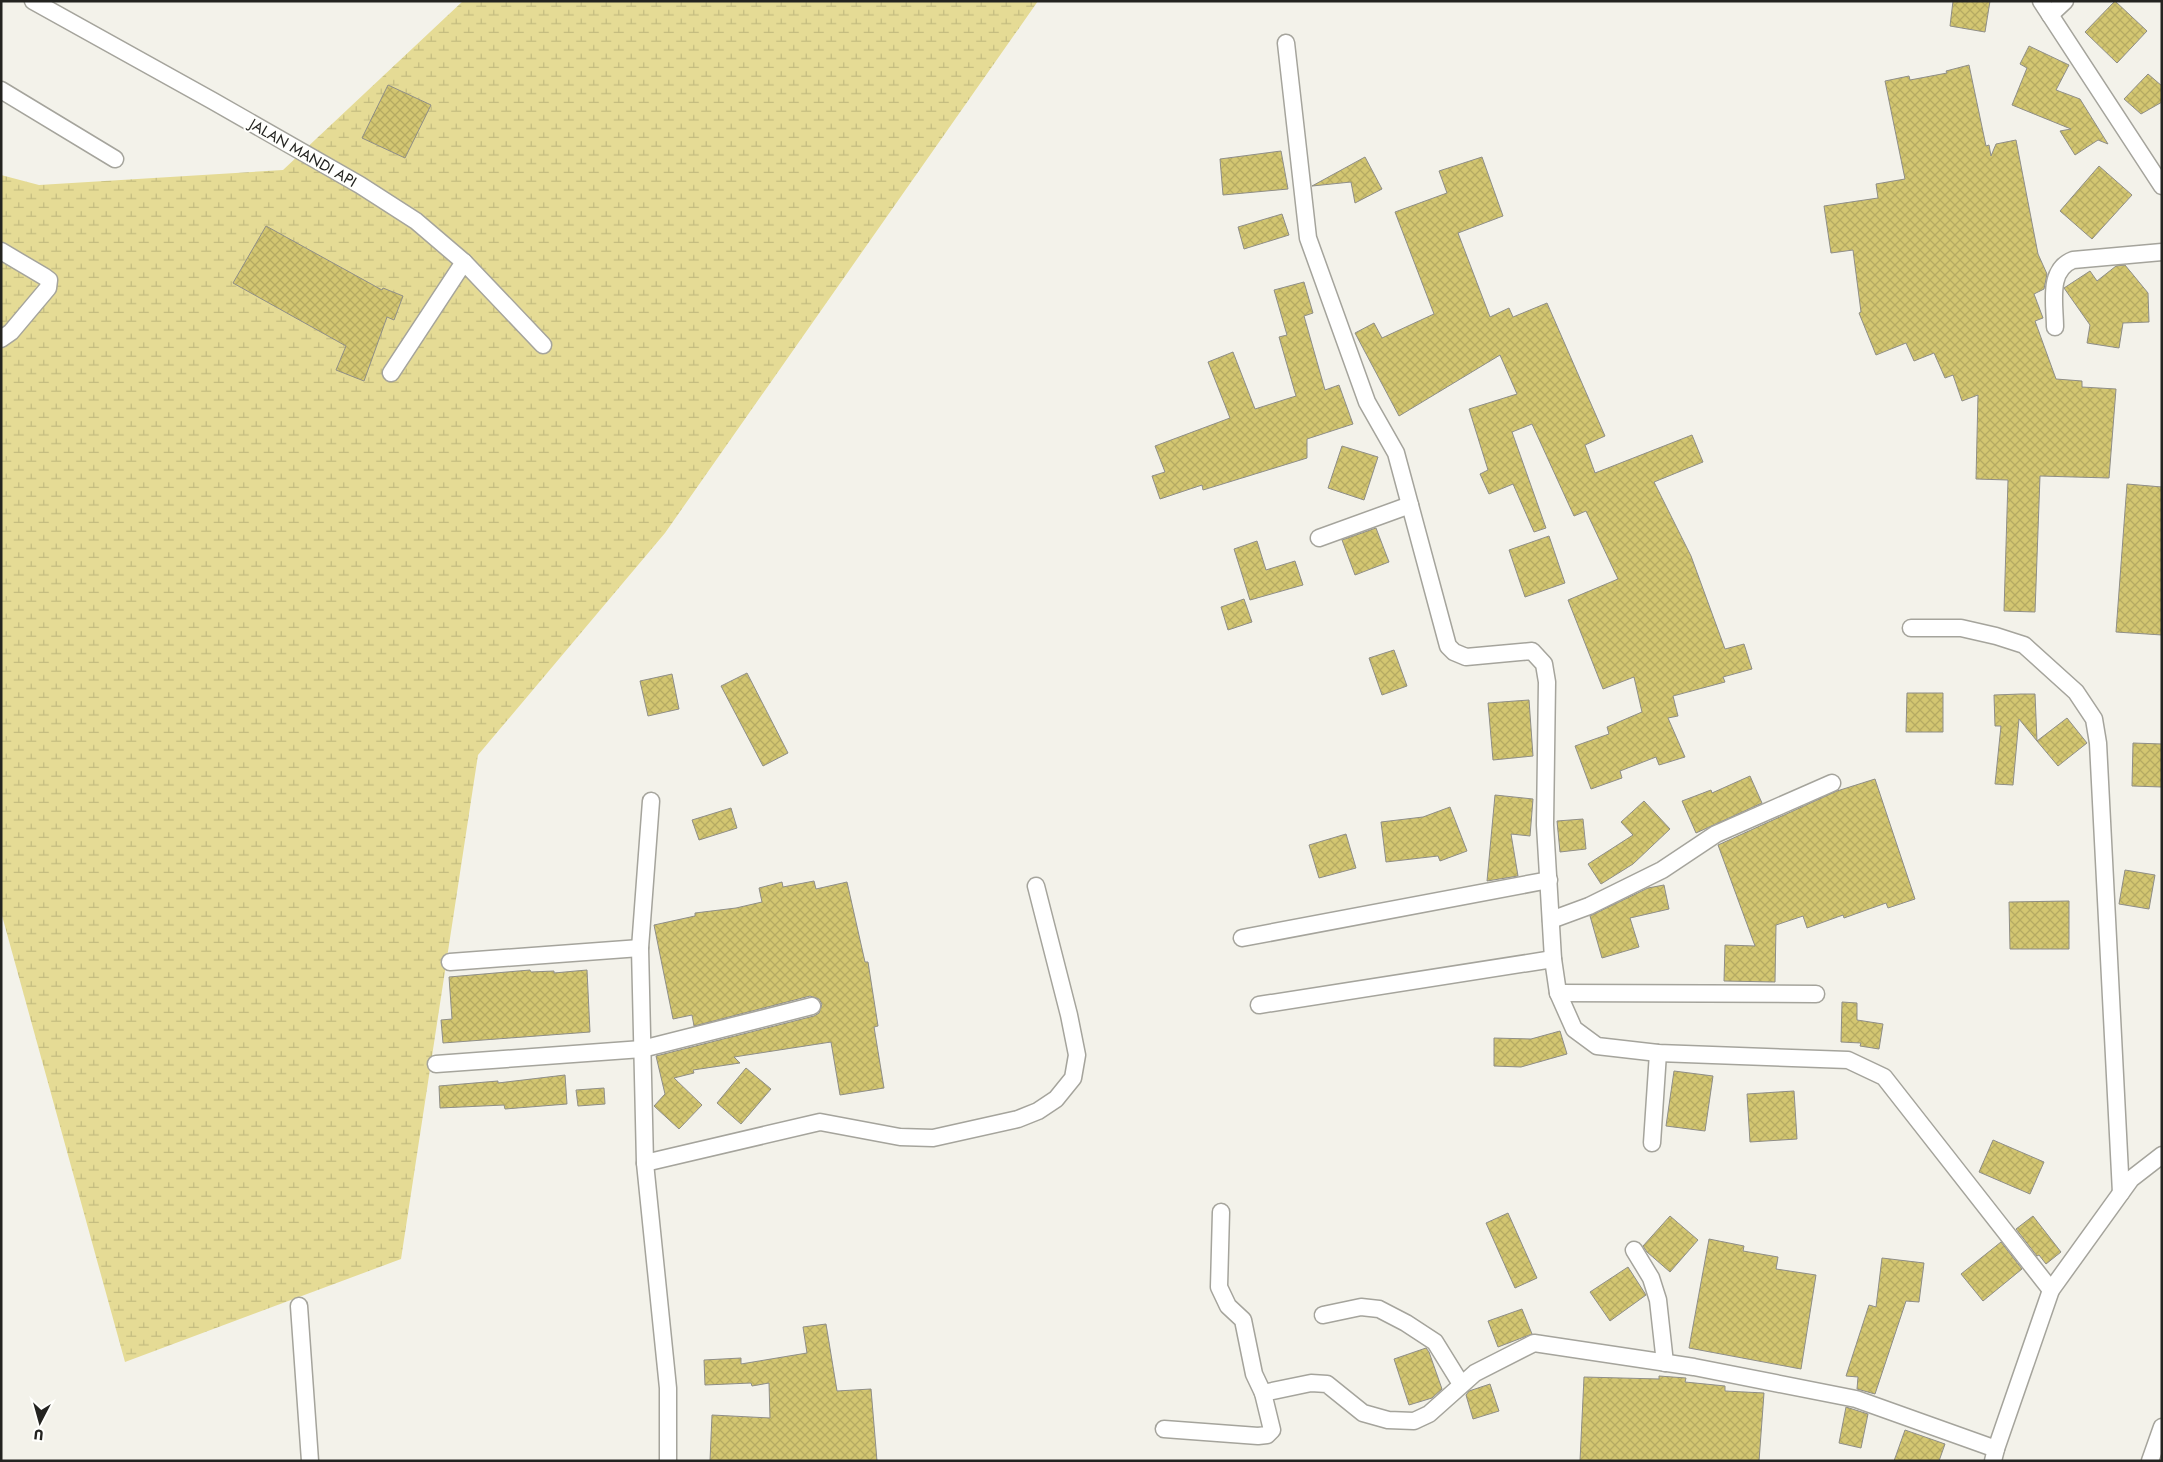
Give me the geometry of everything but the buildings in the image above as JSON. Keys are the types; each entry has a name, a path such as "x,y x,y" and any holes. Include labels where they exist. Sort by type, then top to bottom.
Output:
{"street":[{"name":"JALAN MANDI API","path":"33,1 360,185 416,220 464,262 543,345"},
{"path":"2041,1 2162,186"},
{"path":"2050,15 2065,1"},
{"path":"1286,43 1308,238 1367,402 1396,454 1448,646 1454,652 1466,657 1532,651 1544,664 1547,682 1545,825 1553,959 1558,993 1574,1029 1597,1046 1658,1053 1848,1060 1884,1077 2051,1290"},
{"path":"1,90 115,159"},
{"path":"1,252 45,277 49,280 50,284 11,332 1,339"},
{"path":"2055,327 2054,282 2059,270 2065,263 2073,260 2162,252"},
{"path":"391,373 464,262"},
{"path":"1319,538 1410,505"},
{"path":"1911,628 1961,628 2024,645 2076,692 2094,718 2098,743 2121,1193"},
{"path":"1551,920 1589,906 1662,870 1716,834 1832,782"},
{"path":"651,801 640,948 642,1050 645,1163 668,1388 668,1461"},
{"path":"1242,938 1549,880"},
{"path":"645,1163 820,1122 900,1137 933,1138 1018,1120 1038,1111 1056,1099 1073,1078 1077,1055 1036,886"},
{"path":"450,962 640,948"},
{"path":"1259,1005 1553,959"},
{"path":"1558,993 1816,994"},
{"path":"436,1064 642,1050 812,1006"},
{"path":"1652,1143 1658,1053"},
{"path":"1263,1393 1311,1383 1327,1384 1363,1413 1388,1420 1414,1421 1430,1414 1475,1373 1534,1344 1665,1363 1856,1399 1994,1455 2051,1290 2131,1178 2162,1155"},
{"path":"1164,1429 1258,1436 1267,1435 1272,1430 1263,1393 1254,1374 1244,1320 1228,1306 1220,1287 1221,1212"},
{"path":"1634,1250 1651,1278 1658,1300 1665,1363"},
{"path":"299,1306 310,1461"},
{"path":"1323,1315 1361,1307 1379,1309 1406,1323 1435,1342 1461,1384"},
{"path":"2150,1461 2162,1427"}],"green space":[{"path":"463,1 1038,1 665,533 478,755 401,1259 125,1362 1,912 1,175 39,185 283,170"}]}
